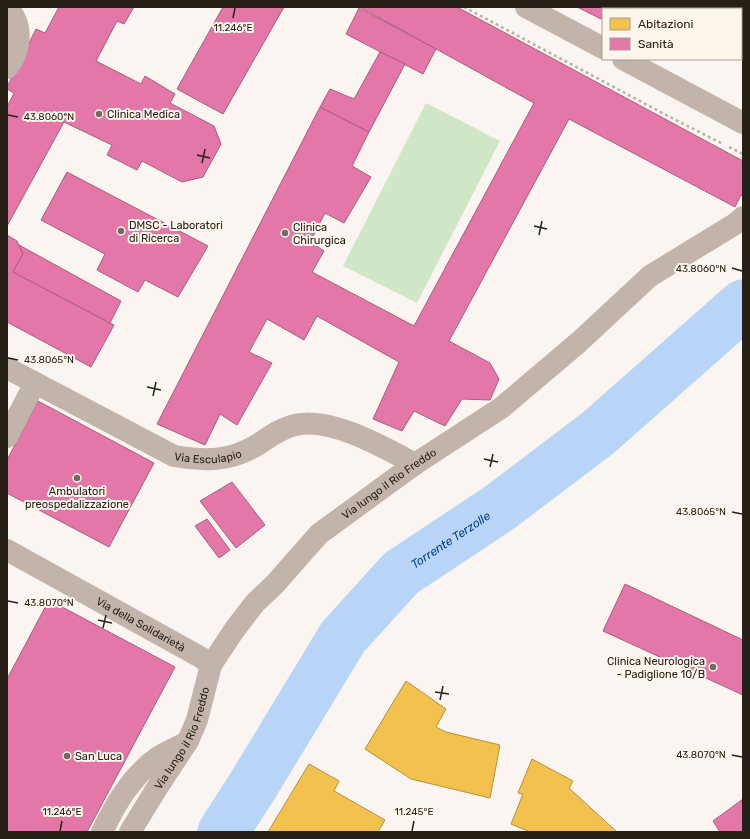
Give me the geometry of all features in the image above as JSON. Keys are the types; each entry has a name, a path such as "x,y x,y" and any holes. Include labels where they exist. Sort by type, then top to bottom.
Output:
{"lane":[{"path":"526,7 602,47"},
{"path":"7,8 16,21 19,30 15,56 7,68"},
{"path":"625,60 743,123"},
{"name":"Via lungo il Rio Freddo","path":"130,832 188,741 197,720 211,664 255,603 275,584 319,534 415,464 501,408 579,342 650,276 743,218"},
{"name":"Via Esculapio","path":"7,368 174,456 197,460 238,455 280,431 294,425 308,424 337,429 365,438 415,464"},
{"path":"7,437 35,383"},
{"name":"Via della Solidarietà","path":"7,550 211,664"},
{"path":"102,832 114,809 134,779 159,757 188,741"}],"path":[{"path":"464,7 668,116 743,154"}],"green space":[{"path":"426,103 500,141 417,303 343,266"}],"building: Abitazioni":[{"path":"406,681 446,709 436,727 446,732 500,745 490,798 411,779 365,749"},
{"path":"532,759 573,781 569,788 617,832 530,832 511,824 523,794 518,793"},
{"path":"309,764 339,781 334,791 385,820 378,832 268,832"}],"building: Sanità":[{"name":"Clinica Medica","path":"59,7 134,7 124,24 117,21 96,61 141,84 145,76 175,94 170,103 214,126 221,144 203,177 182,182 142,161 137,170 107,155 112,145 64,122 7,226 7,107 14,93 7,89 7,87 36,29 45,33"},
{"path":"223,7 284,7 223,114 177,89"},
{"name":"Clinica Chirurgica","path":"360,7 457,7 743,161 743,196 741,195 735,207 569,119 449,341 490,363 499,379 490,400 462,399 445,426 414,411 402,431 373,419 399,362 317,316 304,340 267,319 249,352 272,363 237,425 220,414 205,445 157,424 320,107 369,132 352,166 371,177 344,223 325,213 310,242 324,251 312,272 414,326 534,103"},
{"path":"577,7 663,7 602,8 602,20"},
{"path":"699,7 743,7 743,43 742,8"},
{"path":"359,8 436,49 423,74 346,34"},
{"path":"380,52 405,64 369,132 320,107 330,89 354,99"},
{"name":"DMSC - Laboratori di Ricerca","path":"67,172 208,246 178,297 145,280 138,292 97,270 105,254 41,220"},
{"path":"7,235 17,241 23,254 13,272 114,325 91,367 7,322"},
{"path":"19,245 121,301 110,323 13,272 23,254"},
{"name":"Ambulatori preospedalizzazione","path":"38,401 154,463 109,547 7,493 7,460"},
{"path":"232,482 265,525 236,548 200,501"},
{"path":"207,519 230,550 219,558 195,526"},
{"name":"Clinica Neurologica - Padiglione 10/B","path":"625,584 743,640 743,695 603,631"},
{"name":"San Luca","path":"49,600 175,667 87,832 7,832 7,679"},
{"path":"743,799 743,832 720,832 713,821"}],"waterway":[{"name":"Torrente Terzolle","path":"223,832 343,637 401,573 499,508 598,433 743,305"}],"place":[{"name":"Clinica Medica","path":"99,114"},
{"name":"DMSC - Laboratori di Ricerca","path":"121,231"},
{"name":"Clinica Chirurgica","path":"285,233"},
{"name":"Ambulatori preospedalizzazione","path":"77,478"},
{"name":"Clinica Neurologica - Padiglione 10/B","path":"713,667"},
{"name":"San Luca","path":"67,756"}]}
